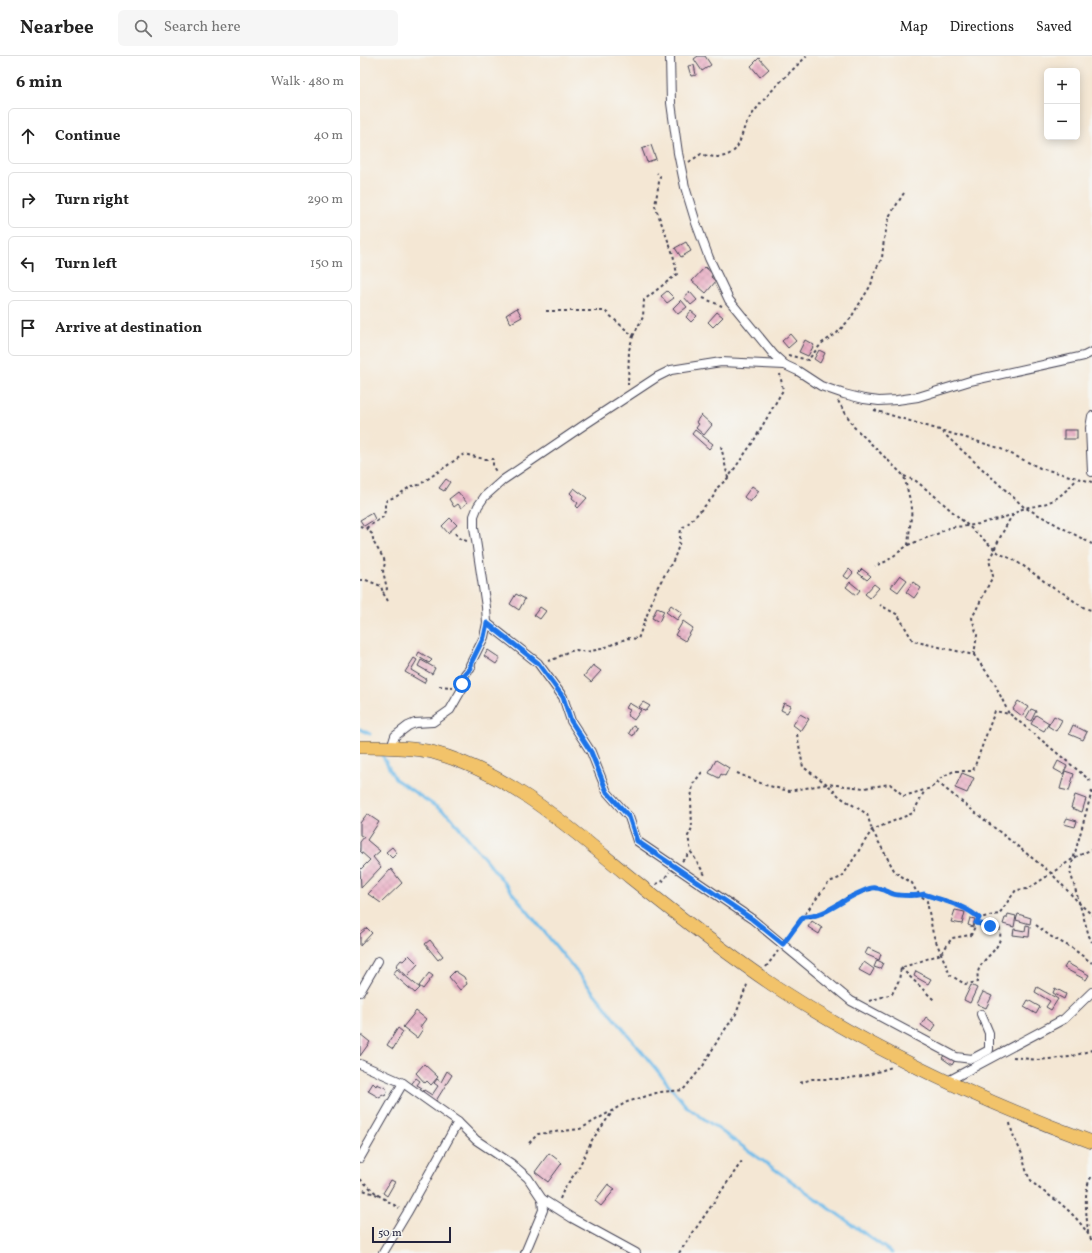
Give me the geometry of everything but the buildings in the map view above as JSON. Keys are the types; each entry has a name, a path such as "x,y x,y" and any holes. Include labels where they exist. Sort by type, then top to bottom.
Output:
{"main road":[{"path":"363,747 429,752 456,760 509,785 572,829 644,888 756,972 813,1011 884,1051 1009,1110 1092,1142"}],"street":[{"path":"670,56 671,103 678,153 696,223 729,300 781,365"},
{"path":"391,748 394,736 408,726 415,723 433,722 445,714 453,705 462,689 465,674 471,668 470,665 484,637 487,623 474,527 474,516 478,506 485,496 503,480 657,377 671,370 721,362 781,365 798,371 821,386 844,394 879,401 897,400 918,397 970,381 1084,356 1092,352"},
{"path":"1092,416 1090,428 1092,472"},
{"path":"487,623 538,663 563,697 571,721 591,752 607,792 629,817 637,841 752,919 851,1000 956,1057 972,1059 989,1050 989,1033 981,1014"},
{"path":"360,992 378,961"},
{"path":"948,1081 1064,1019 1092,992"},
{"path":"360,1064 403,1083 458,1122 476,1140 512,1164 528,1178 542,1199 636,1253"},
{"path":"360,1158 403,1083"},
{"path":"383,1253 407,1214 458,1122"},
{"path":"525,1253 543,1210 542,1199"}],"path":[{"path":"682,170 690,160 701,154 710,157 731,154 737,148 746,124 757,109 807,56"},
{"path":"627,397 629,350 633,336 643,317 644,300 677,274 673,254 655,206 660,176 657,173"},
{"path":"774,355 785,355 808,360 822,343 836,333 850,319 871,285 874,273 882,258 884,239 890,215 904,193"},
{"path":"546,311 605,311 633,336"},
{"path":"538,663 557,658 567,652 576,650 586,652 601,649 628,638 638,639 657,588 674,559 679,545 681,529 691,521 713,498 717,488 728,478 753,442 783,390 781,365"},
{"path":"844,401 836,399 854,427 904,476 916,481 1000,554 1007,556 1026,567 1076,604 1092,610"},
{"path":"874,410 999,448 1040,468 1092,482"},
{"path":"942,431 1024,507 1092,544"},
{"path":"721,446 728,478"},
{"path":"366,528 383,517 385,503 387,500 397,496 411,486 419,484 464,454 484,459 493,459 493,467 503,480"},
{"path":"904,476 912,508 908,545"},
{"path":"875,566 887,561 908,545 951,527 968,526 1012,515 1024,507 1040,505 1053,501 1062,496 1078,478"},
{"path":"974,655 977,635 972,618 993,576 989,560 1012,515"},
{"path":"360,526 366,528 372,534 373,540 386,563 383,571 387,590 383,593"},
{"path":"454,533 460,539 477,545"},
{"path":"360,580 366,580 381,586 388,601"},
{"path":"880,604 898,615 913,641 974,655 994,682 1009,714 1092,782"},
{"path":"438,686 462,689"},
{"path":"737,773 765,785 789,791 827,784 864,788 890,784 904,796 931,788 942,777 954,771 973,770 995,711 1009,714"},
{"path":"797,734 803,767 827,784 840,797 867,814 872,830 895,872 912,883 920,896 927,902 933,934 950,975 965,984 978,982 978,971 999,943 1001,934 999,927 976,923"},
{"path":"702,772 693,784 691,799 692,828 688,836 691,852 706,877"},
{"path":"937,782 1051,874 1092,915"},
{"path":"529,1143 538,1134 580,1130 627,1102 659,1092 683,1090 703,1066 719,1038 736,1014 756,972 783,944 829,882 842,877 872,830 913,813 925,789"},
{"path":"1092,791 1070,871 1092,942"},
{"path":"901,968 941,954 952,938 971,935 979,918 999,914 1016,890 1028,889 1074,858 1092,849"},
{"path":"644,888 663,881 669,872 677,868 685,857 691,852"},
{"path":"803,917 822,914 850,896 868,889 876,888 894,894 920,896 924,894 971,911 979,918"},
{"path":"1036,925 1050,936 1072,948 1092,964"},
{"path":"858,1004 892,994 899,980 901,968"},
{"path":"901,968 935,1000"},
{"path":"998,1055 1038,1060 1070,1057 1092,1050"},
{"path":"800,1083 812,1079 845,1079 868,1075 891,1068 906,1061"},
{"path":"556,1208 564,1190 578,1169 592,1140 614,1110"},
{"path":"1009,1110 1011,1133 1022,1156 1028,1176 1042,1191 1060,1203 1073,1215 1092,1241"},
{"path":"679,1253 742,1161"},
{"path":"1088,1234 1086,1207 1088,1181 1092,1176"},
{"path":"360,1179 378,1194 407,1214"},
{"path":"360,1189 378,1194"}],"waterway":[{"path":"360,729 370,734"},
{"path":"380,751 395,779 450,816 686,1106 892,1253"}],"route":[{"path":"462,684 464,682 465,674 471,668 470,665 484,637 487,623 538,663 563,697 571,721 591,752 607,792 629,817 637,841 752,919 783,944 803,917 822,914 850,896 868,889 876,888 899,895 920,896 924,894 944,900 971,911 979,918 976,923 990,926"}]}
